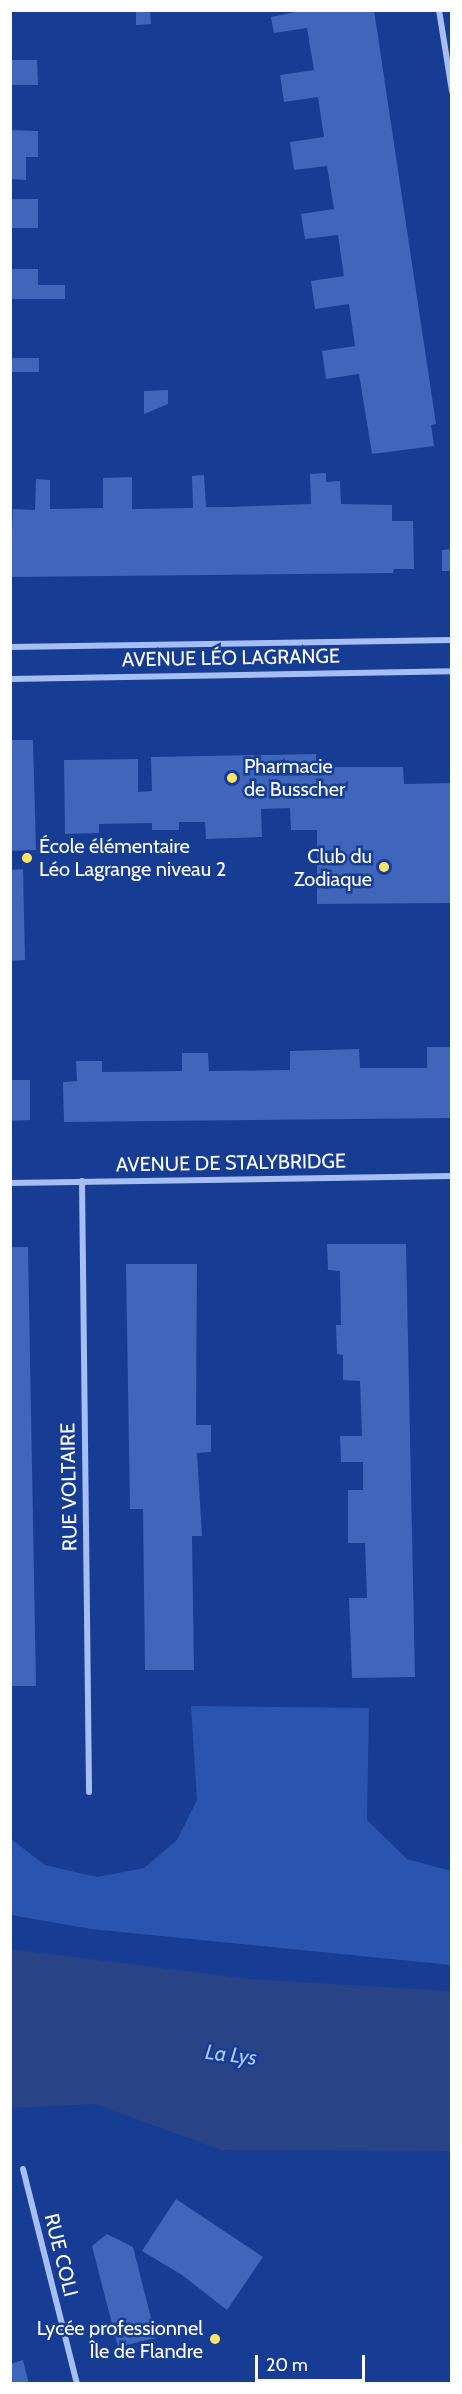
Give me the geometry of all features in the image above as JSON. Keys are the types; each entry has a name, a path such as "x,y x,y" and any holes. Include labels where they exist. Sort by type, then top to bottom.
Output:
{"street":[{"path":"439,10 452,91"},
{"name":"AVENUE LÉO LAGRANGE","path":"10,647 452,640"},
{"name":"AVENUE LÉO LAGRANGE","path":"10,679 452,671"},
{"name":"AVENUE DE STALYBRIDGE","path":"10,1183 452,1176"},
{"name":"RUE VOLTAIRE","path":"82,1181 89,1792"},
{"name":"RUE COLI","path":"22,2169 77,2384"}],"shaded area":[{"path":"191,1706 369,1708 367,1820 407,1859 451,1871 451,1965 91,1929 11,1915 11,1839 45,1865 97,1877 144,1868 177,1840 197,1800"}],"water":[{"name":"La Lys","path":"10,1949 250,1979 451,1991 451,2151 221,2150 95,2104 11,2108"}],"building":[{"path":"136,10 150,10 151,24 136,25"},
{"path":"305,10 374,10 436,424 431,425 434,446 372,454 359,374 326,379 322,351 355,346 349,304 315,309 311,281 344,276 338,235 305,239 301,214 334,209 327,166 294,170 290,142 324,137 318,97 284,102 280,75 314,70 307,28 274,33 271,17"},
{"path":"10,60 37,60 38,85 10,85"},
{"path":"10,130 38,131 38,157 26,157 26,180 10,179"},
{"path":"10,199 38,199 38,228 10,228"},
{"path":"10,269 38,269 38,285 65,285 65,299 10,299"},
{"path":"10,358 39,358 39,372 10,372"},
{"path":"168,390 168,404 144,414 144,391"},
{"path":"326,473 326,482 340,481 341,504 392,505 392,521 413,521 414,569 394,569 393,573 10,577 13,509 35,510 36,479 50,480 50,509 103,508 103,478 132,477 132,509 193,508 192,476 204,475 206,507 227,507 311,504 310,474"},
{"path":"452,549 452,571 442,571 442,550"},
{"path":"10,740 33,740 36,850 10,851"},
{"path":"316,754 316,767 403,767 404,784 452,783 452,903 317,904 317,830 291,830 290,808 261,809 262,837 206,839 205,822 179,822 179,830 152,830 152,823 99,824 99,833 65,834 64,760 138,759 138,792 152,791 151,757"},
{"path":"23,869 25,960 10,961 10,870"},
{"path":"427,1047 452,1047 452,1118 64,1122 63,1082 77,1081 76,1061 102,1061 102,1072 182,1071 182,1053 208,1053 209,1071 290,1070 290,1051 359,1049 360,1068 427,1068"},
{"path":"10,1080 30,1080 30,1120 10,1121"},
{"path":"327,1244 406,1244 415,1677 352,1678 349,1598 367,1598 365,1543 348,1543 348,1490 363,1490 363,1462 341,1462 340,1436 362,1436 360,1381 343,1380 343,1355 337,1354 336,1325 341,1325 340,1271 328,1270"},
{"path":"10,1247 28,1247 36,1686 10,1686"},
{"path":"126,1264 197,1264 196,1425 211,1425 211,1452 197,1453 202,1536 192,1536 194,1670 145,1670 143,1509 130,1509"},
{"path":"176,2199 263,2257 227,2310 182,2275 142,2251"},
{"path":"107,2234 133,2247 156,2338 118,2347 92,2246"},
{"path":"23,2360 29,2384 10,2384 10,2364"}],"place":[{"name":"Pharmacie de Busscher","path":"232,778"},
{"name":"École élémentaire Léo Lagrange niveau 2","path":"27,858"},
{"name":"Club du Zodiaque","path":"384,867"},
{"name":"Lycée professionnel Île de Flandre","path":"215,2339"}]}
